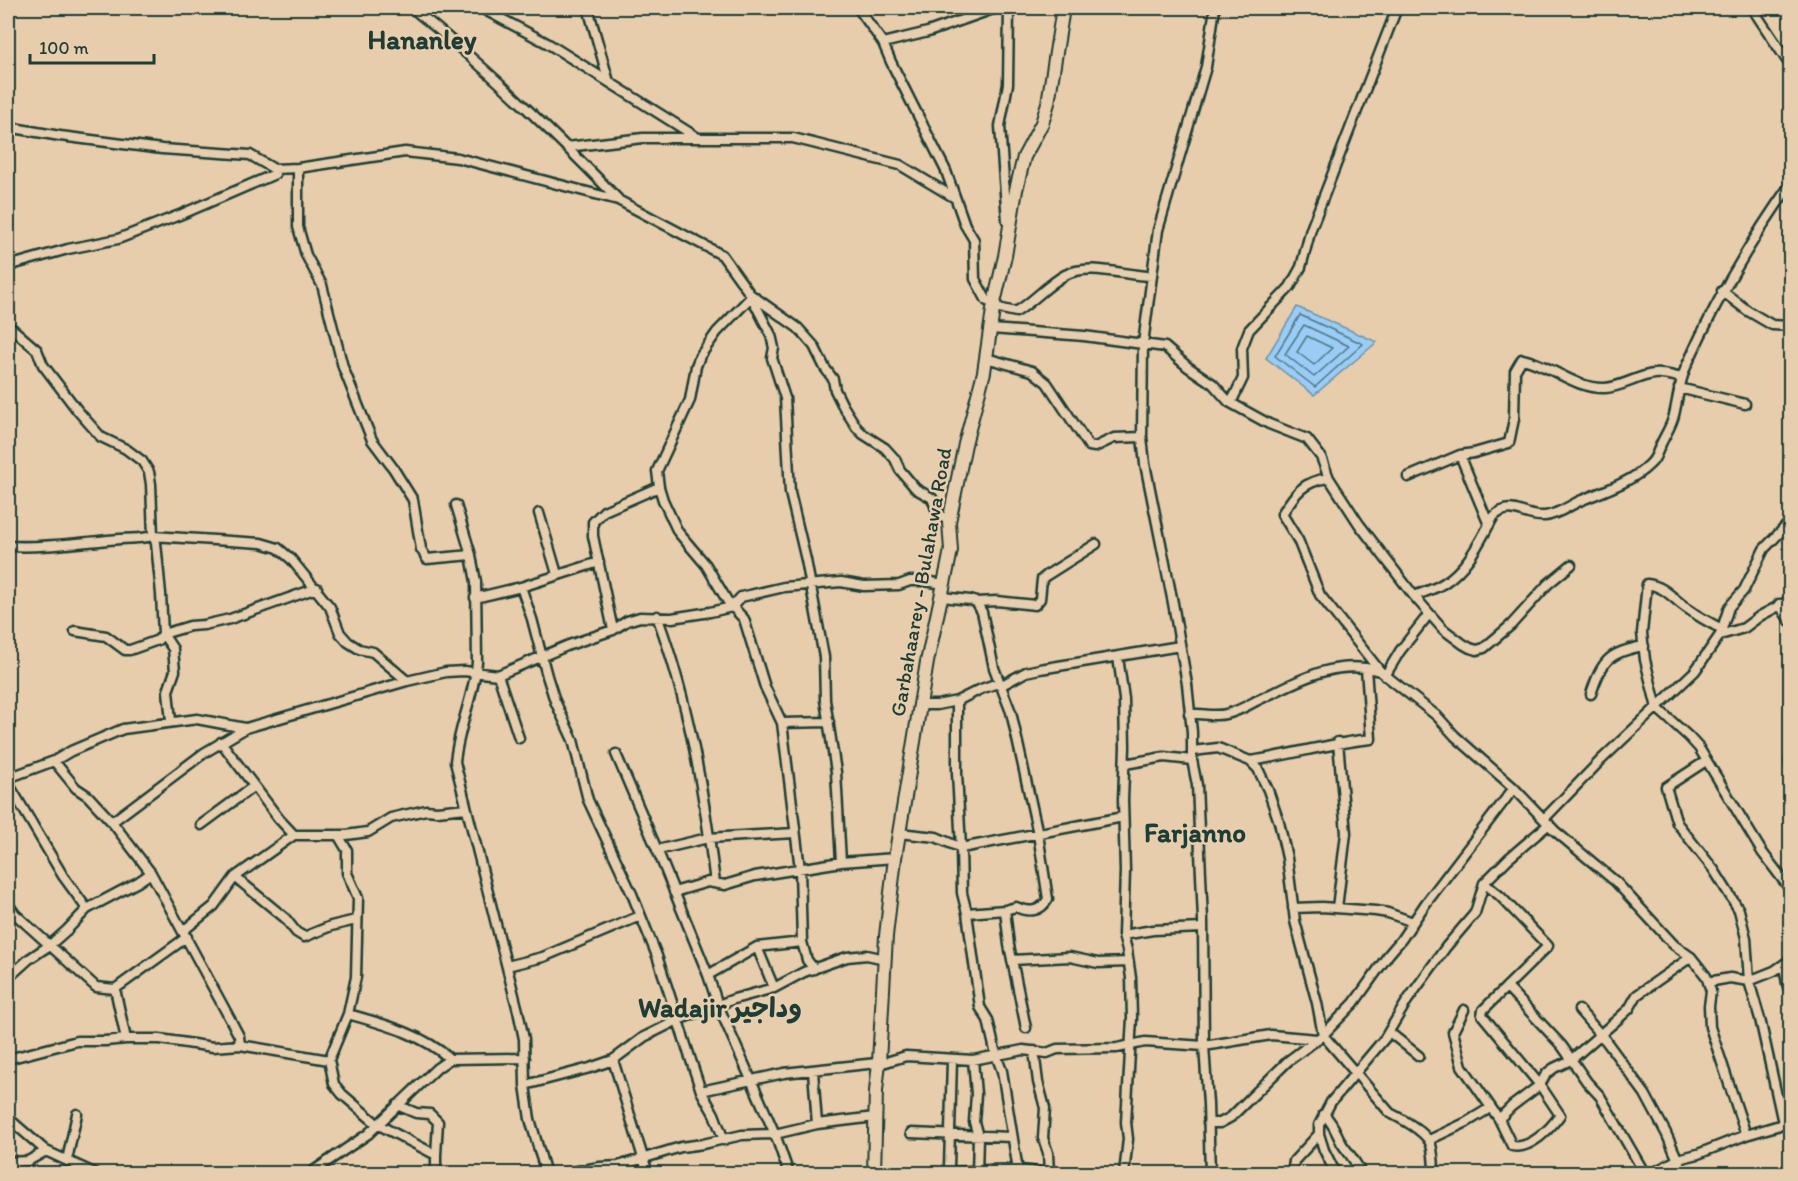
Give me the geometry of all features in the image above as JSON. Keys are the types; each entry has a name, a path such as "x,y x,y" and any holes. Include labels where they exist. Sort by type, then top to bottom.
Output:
{"main road":[{"name":"Garbahaarey - Bulahawa Road","path":"874,1173 875,1117 885,959 895,858 927,662 951,550 949,522 986,358 994,305 1024,156 1042,123 1048,103 1063,8"}],"street":[{"path":"412,8 445,34 567,147 618,200"},
{"path":"481,8 547,43 698,138"},
{"path":"588,8 609,82"},
{"path":"858,8 883,43 946,171 965,225 974,240 975,279 987,301 1016,312 1066,274 1087,269 1152,276"},
{"path":"883,43 928,32 996,8"},
{"path":"1008,234 1000,126 1008,84 1009,8"},
{"path":"1210,1173 1197,785 1187,684 1145,464 1142,437 1143,344 1158,230 1206,67 1215,8"},
{"path":"1231,403 1243,378 1242,348 1249,330 1290,287 1301,267 1311,229 1397,8"},
{"path":"1752,8 1791,65"},
{"path":"8,127 162,149 250,155 274,169 298,168 405,152 458,158 618,200 722,255 751,296 771,335 774,348 772,358 783,390 790,493 824,651 824,690 838,792 841,862"},
{"path":"567,147 643,138 793,138 900,165 955,198"},
{"path":"298,168 298,227 306,255 322,285 343,366 372,440 413,500 420,549 427,559 471,555"},
{"path":"8,266 68,249 118,239 275,174 274,169"},
{"path":"1414,596 1443,584 1456,574 1478,546 1494,516 1505,508 1533,516 1547,516 1612,488 1641,471 1658,455 1659,448 1674,418 1682,378 1722,291 1791,185"},
{"path":"1722,291 1748,311 1772,325 1791,326"},
{"path":"751,296 717,332 700,356 690,400 657,471 659,487 678,532 706,564 723,594 747,625 765,687 782,723 800,869 802,942 807,960 814,969"},
{"path":"751,296 798,328 807,337 818,351 825,368 833,379 835,390 843,406 857,428 896,459 908,481 916,489 932,498 937,512 949,522"},
{"path":"8,325 37,350 43,365 101,437 126,449 142,461 149,472 163,634 173,649 175,671 168,691 171,721"},
{"path":"991,329 1084,336 1165,347 1213,384 1231,403 1269,424 1307,439 1322,457 1329,478 1359,524 1429,614 1462,644 1477,650 1484,648 1511,625 1548,584 1571,565"},
{"path":"986,358 1032,371 1047,383 1089,446 1095,447 1114,438 1142,437"},
{"path":"1408,477 1460,454 1474,453 1509,442 1514,419 1515,371 1522,359 1536,362 1570,380 1605,388 1657,374 1682,378"},
{"path":"1679,388 1745,404"},
{"path":"1460,454 1489,525"},
{"path":"1329,478 1317,480 1299,490 1282,514 1298,540 1320,595 1383,674 1425,705 1475,756 1514,788 1555,831 1616,882 1674,945 1691,957 1706,976 1711,991 1710,1027 1746,1135"},
{"path":"613,630 593,536 593,522 604,511 659,487"},
{"path":"456,505 471,555 476,582 476,674 455,762 524,1039 525,1085 530,1119 546,1173"},
{"path":"539,513 557,574"},
{"path":"1336,1173 1324,1150 1319,1134 1319,1125 1324,1114 1340,1090 1389,1032 1407,1001 1446,947 1475,913 1484,883 1547,821 1601,760 1695,671 1721,632 1729,607 1744,590 1764,549 1791,522"},
{"path":"8,546 142,539 153,536 261,543 278,548 291,559 330,607 339,633 359,649 373,652 407,681"},
{"path":"942,597 963,598 976,602 997,601 1035,605 1040,599 1042,579 1096,544"},
{"path":"475,598 520,587 598,562"},
{"path":"112,822 221,742 246,728 407,681 453,671 498,675 569,645 613,630 627,621 640,617 672,618 732,607 741,597 784,587 841,582 864,586 886,586 924,581 945,584"},
{"path":"1791,600 1779,604 1744,628 1721,632 1685,608 1665,590 1656,585 1647,584 1642,633 1657,708 1689,736 1762,852 1791,889"},
{"path":"520,587 555,701 573,740 588,800 657,956 701,1091 714,1114 724,1140"},
{"path":"75,631 106,636 125,650 158,640 163,634 190,626 230,619 316,588"},
{"path":"967,913 1016,907 1026,911 1036,910 1041,909 1048,899 1038,834 1011,712 994,668 985,619 976,602"},
{"path":"1779,604 1791,621"},
{"path":"1383,674 1429,614"},
{"path":"657,616 676,674 692,735 707,813 708,838 715,883"},
{"path":"921,705 957,701 981,688 995,684 1002,685 1026,672 1060,664 1180,646"},
{"path":"1591,694 1605,660 1627,649 1644,646"},
{"path":"1118,657 1124,699 1123,935 1131,978 1131,1044 1124,1173"},
{"path":"1189,714 1225,715 1303,677 1337,669 1366,668 1383,674"},
{"path":"1250,761 1289,755 1338,742 1371,739 1366,668"},
{"path":"498,675 519,738"},
{"path":"957,701 960,882 967,913 980,1007 988,1020 1006,1089 1011,1137 1017,1164 1015,1172"},
{"path":"87,909 63,876 8,780 123,729 197,718 246,728"},
{"path":"782,723 829,722"},
{"path":"221,742 294,835"},
{"path":"1337,908 1346,833 1338,742"},
{"path":"1125,764 1164,757 1193,756 1218,748 1250,761 1258,770 1276,813 1287,858 1293,908 1320,1037 1356,1072 1390,1113 1403,1119 1429,1140 1435,1173"},
{"path":"616,754 708,975 718,1005 775,1134 789,1173"},
{"path":"1791,760 1791,765"},
{"path":"54,761 76,788 88,796 112,822 151,873 239,1036 240,1046"},
{"path":"1652,1173 1678,1158 1698,1154 1787,1122 1749,981 1746,938 1739,910 1714,870 1677,823 1666,787 1706,761"},
{"path":"201,825 254,786"},
{"path":"1209,1123 1220,1123 1231,1117 1287,1061 1320,1037 1354,1003 1514,788"},
{"path":"8,903 15,914 96,987 115,988 185,934 214,906 235,877 294,835 368,832 391,818 426,810 466,808"},
{"path":"899,833 936,837 960,848 975,847 995,840 1010,840 1123,817"},
{"path":"657,850 708,838 795,833"},
{"path":"338,835 347,850 347,873 358,898 356,977 348,1014 329,1060 334,1084 342,1094 377,1124 436,1155"},
{"path":"674,892 700,883 725,885 756,876 841,862 895,858"},
{"path":"8,978 68,930 87,909 151,873"},
{"path":"235,877 285,918 296,932 304,937 331,926 356,920"},
{"path":"1464,1010 1453,1032 1462,1066 1499,1119 1509,1142 1515,1148 1528,1144 1542,1134 1560,1115 1540,1085 1482,1015 1483,1010 1548,946 1500,896 1484,883"},
{"path":"1293,908 1337,908 1388,913 1413,922"},
{"path":"1005,910 1012,960 1026,1028"},
{"path":"507,966 543,957 640,916"},
{"path":"1123,935 1153,930 1203,928"},
{"path":"708,975 757,947 802,942"},
{"path":"757,947 774,988"},
{"path":"525,1085 613,1060 644,1037 678,1020 759,990 774,988 814,969 847,957 867,955 885,959"},
{"path":"1012,960 1070,957 1098,963 1129,962"},
{"path":"1499,1119 1540,1085 1546,1074 1571,1060 1629,1009 1637,995 1691,957"},
{"path":"1708,982 1730,978 1749,981 1774,971 1787,962"},
{"path":"1787,962 1787,984 1791,992"},
{"path":"1507,987 1562,1046 1600,1096 1645,1173"},
{"path":"115,988 126,1039"},
{"path":"1579,1010 1646,1094 1684,1173"},
{"path":"348,1014 418,1038 438,1048 450,1059"},
{"path":"1389,1032 1419,1056"},
{"path":"701,1091 784,1073 886,1062 906,1056 972,1060 1023,1050 1047,1053 1057,1049 1117,1048 1131,1044 1158,1042 1204,1046 1271,1035 1320,1037"},
{"path":"8,1059 77,1041 160,1039 213,1047 240,1046 329,1060"},
{"path":"945,1173 977,1172 993,1168 1015,1172 1047,1173 1048,1153 1043,1138 1045,1108 1038,1082 1034,1051"},
{"path":"309,1173 368,1134 437,1068 450,1059 525,1058"},
{"path":"613,1060 648,1173"},
{"path":"945,1173 949,1167 952,1060"},
{"path":"972,1060 976,1094 974,1122 978,1136 977,1172"},
{"path":"813,1071 817,1124"},
{"path":"397,1105 416,1113 430,1114 438,1122 436,1173"},
{"path":"1429,1140 1490,1108"},
{"path":"67,1160 77,1114"},
{"path":"1324,1114 1336,1130 1341,1142 1353,1156 1361,1173"},
{"path":"560,1173 618,1166 681,1147 753,1133 775,1134 817,1124 875,1117"},
{"path":"8,1118 46,1151 96,1173"},
{"path":"911,1133 1011,1137"},
{"path":"1292,1173 1294,1161 1319,1134"},
{"path":"8,1162 28,1161 46,1151"},
{"path":"1070,1173 1104,1173"}],"water":[{"path":"1297,307 1377,342 1314,395 1266,358"}],"district":[{"name":"Hananley","path":"422,40"},
{"name":"Farjanno","path":"1195,833"},
{"name":"Wadajir وداجير","path":"720,1008"}]}
